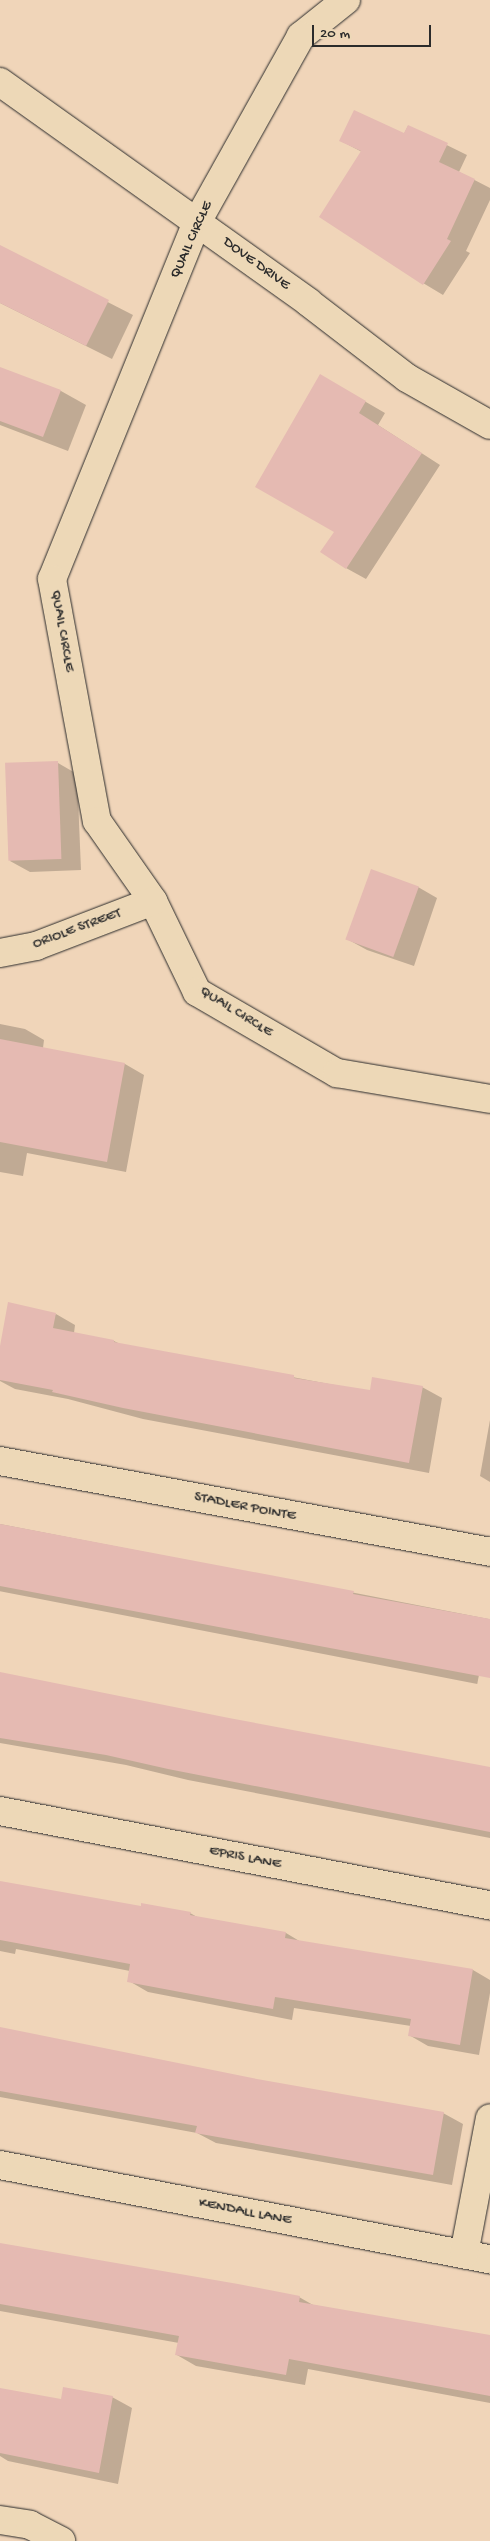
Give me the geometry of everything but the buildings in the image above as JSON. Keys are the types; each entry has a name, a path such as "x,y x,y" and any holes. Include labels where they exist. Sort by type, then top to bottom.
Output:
{"street":[{"name":"QUAIL CIRCLE","path":"346,0 301,36 197,222 52,578 97,821 153,900 197,992 337,1072 490,1099"},
{"name":"DOVE DRIVE","path":"0,82 308,302 407,378 490,425"},
{"name":"ORIOLE STREET","path":"0,953 36,946 153,900"},
{"name":"STADLER POINTE","path":"0,1461 490,1552"},
{"name":"EPRIS LANE","path":"0,1811 490,1905"},
{"path":"477,2256 490,2118"},
{"name":"KENDALL LANE","path":"0,2164 477,2256"},
{"path":"0,2520 30,2525 62,2541"}]}
